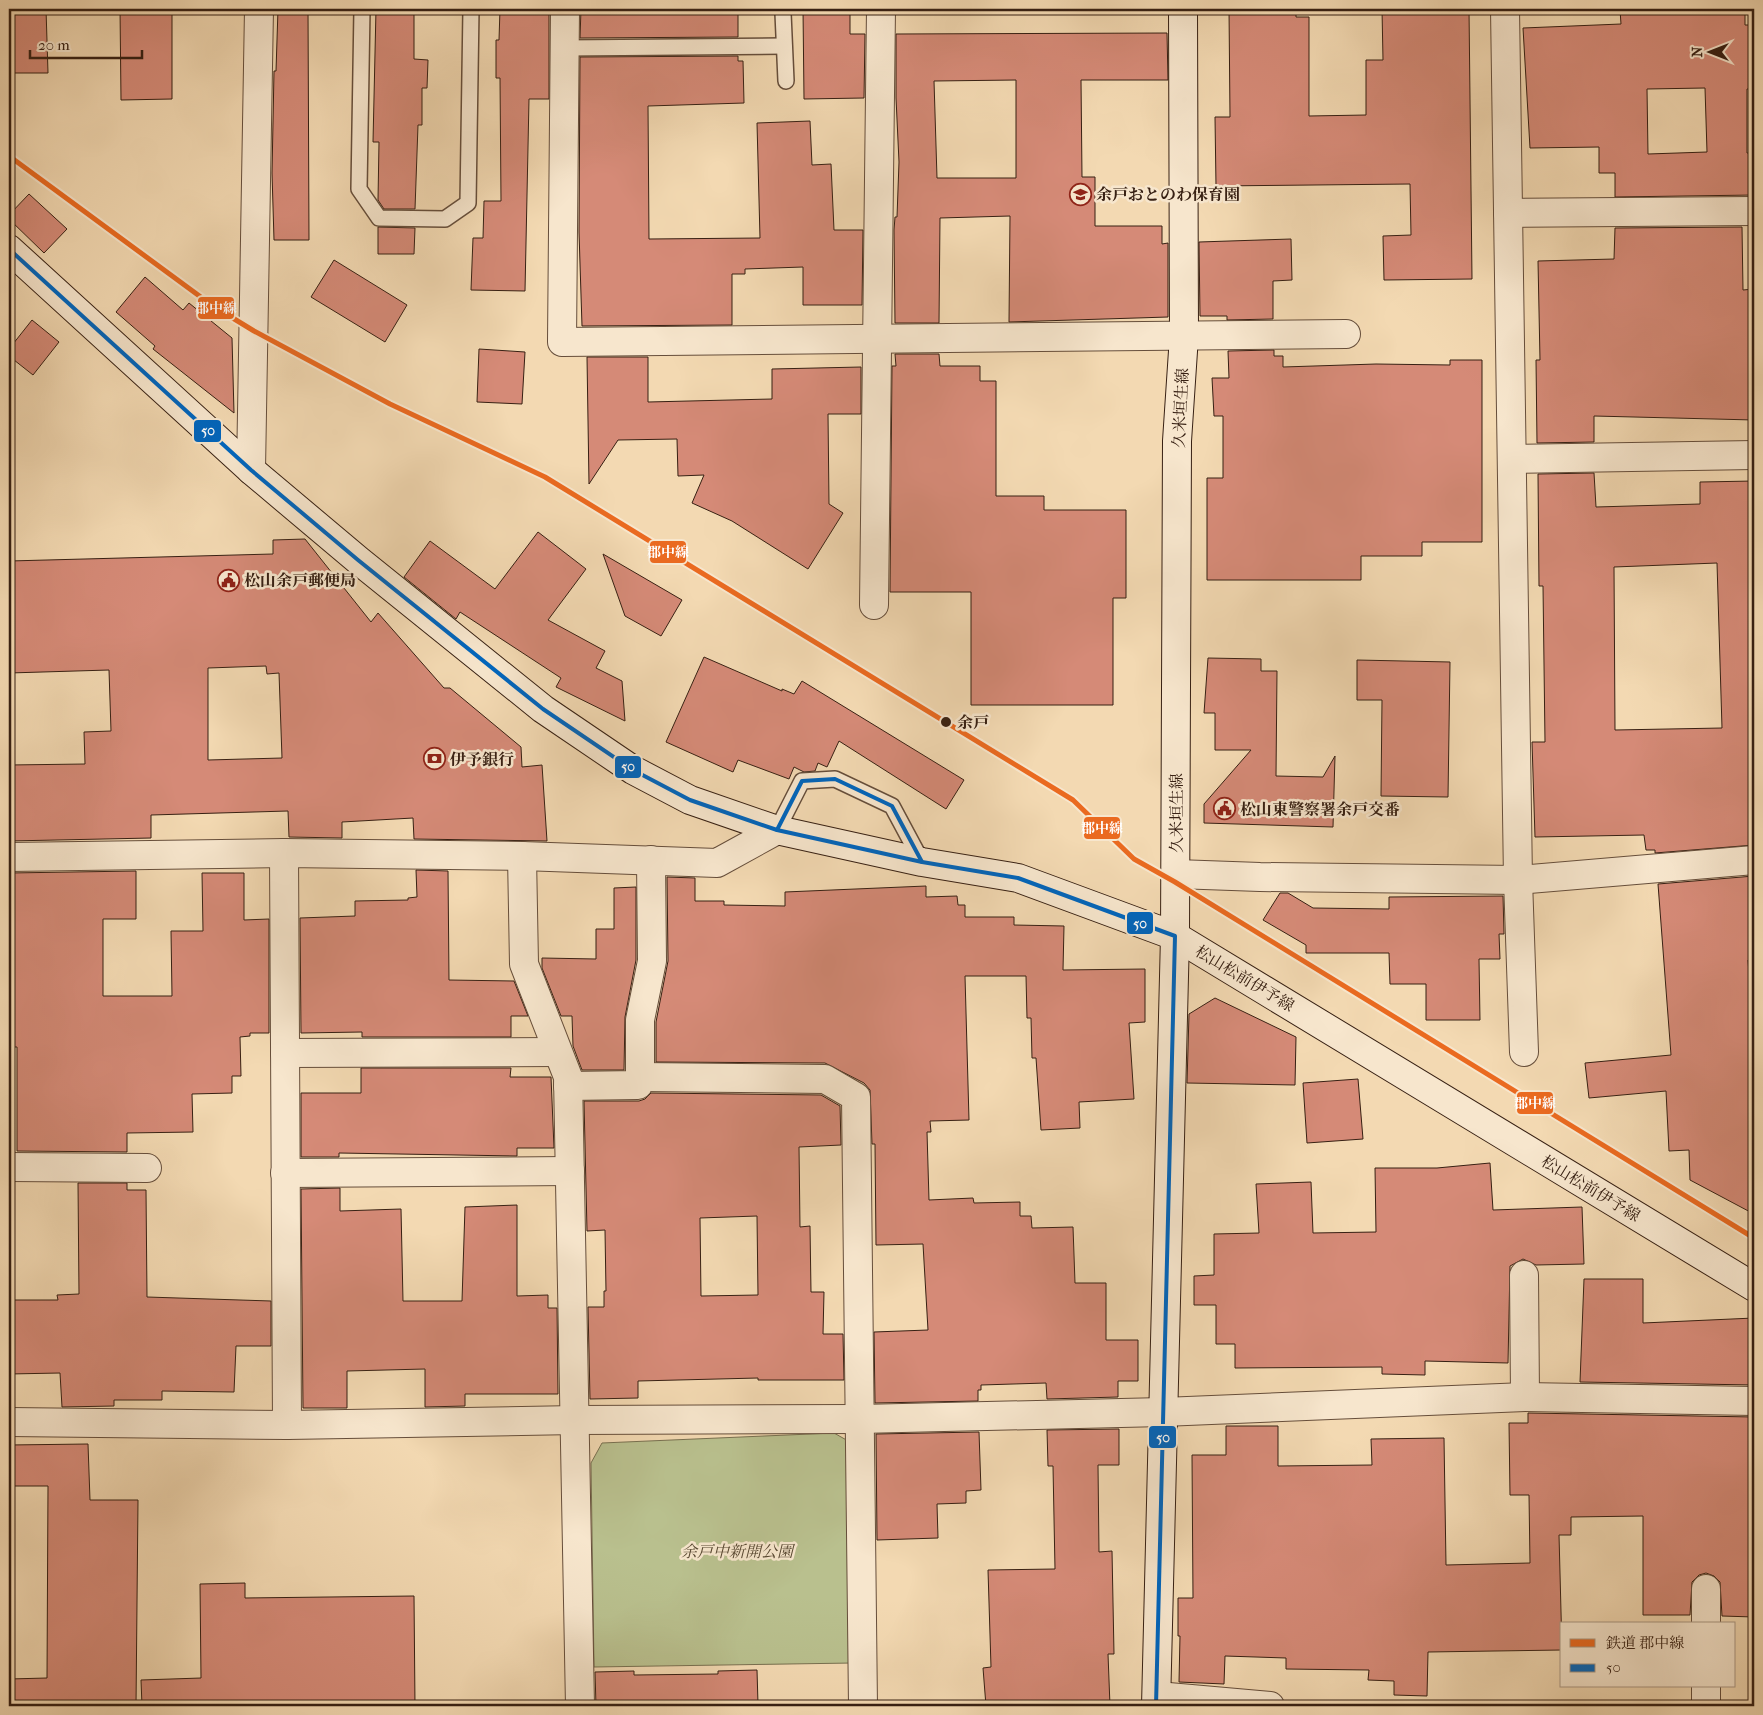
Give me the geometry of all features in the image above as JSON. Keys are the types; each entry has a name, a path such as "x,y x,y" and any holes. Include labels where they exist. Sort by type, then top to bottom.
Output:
{"street":[{"path":"251,470 259,9"},
{"path":"566,9 562,342 1346,334"},
{"path":"874,605 881,9"},
{"name":"久米垣生線","path":"1156,1701 1176,874 1177,441 1184,336 1183,9"},
{"path":"1505,9 1518,880 1524,1052"},
{"path":"1508,213 1754,211"},
{"name":"松山松前伊予線","path":"9,249 251,470 358,560 543,709 633,770 690,800 777,830 922,862 1018,878 1175,936 1754,1287"},
{"path":"1512,459 1754,455"},
{"path":"9,857 284,854 522,856 717,863 777,830"},
{"path":"284,854 287,1425"},
{"path":"522,856 524,964 568,1077 580,1706"},
{"path":"568,1086 638,1085 640,1077 640,1020 652,961 651,860"},
{"path":"1176,874 1260,877 1518,880 1754,860"},
{"path":"285,1053 557,1052"},
{"path":"640,1077 825,1079 856,1097 863,1706"},
{"path":"9,1167 147,1168"},
{"path":"285,1173 570,1171"},
{"path":"1524,1275 1525,1397"},
{"path":"9,1422 287,1425 576,1420 860,1419 1163,1412 1525,1397 1754,1401"},
{"path":"1706,1589 1706,1622"},
{"path":"1706,1688 1706,1706"},
{"path":"1156,1701 1270,1706"}],"lane":[{"path":"362,9 359,189 379,218 445,219 468,203 470,9"},
{"path":"783,13 786,81"},
{"path":"565,48 784,46"},
{"path":"777,830 802,782 835,779 892,806 922,862"}],"green space":[{"name":"余戸中新開公園","path":"834,1433 850,1442 853,1663 594,1667 591,1463 602,1443"}],"building":[{"path":"9,9 46,9 48,73 9,73"},
{"path":"120,9 172,9 172,99 121,100"},
{"path":"278,9 308,9 309,240 274,240 272,173 274,71 276,71"},
{"path":"376,9 414,9 414,59 428,60 427,88 422,88 422,125 418,125 415,209 384,209 378,200 379,142 373,142"},
{"path":"500,9 549,9 549,99 529,99 525,291 471,290 473,238 483,238 484,201 501,201 500,78 496,78 496,40 499,40"},
{"path":"581,9 738,9 738,37 580,38"},
{"path":"803,9 850,9 850,34 865,34 864,98 804,99"},
{"path":"1229,9 1296,9 1296,17 1309,17 1309,116 1366,115 1366,60 1383,60 1382,9 1469,9 1472,279 1384,280 1383,236 1411,235 1410,184 1216,186 1215,117 1230,117"},
{"path":"1745,9 1745,25 1754,25 1754,89 1747,89 1747,153 1754,153 1754,195 1615,197 1615,173 1599,173 1599,147 1530,148 1523,28 1621,24 1620,10","holes":["1705,88 1707,152 1648,154 1647,89"]},
{"path":"1167,33 1168,80 1081,80 1082,177 1095,177 1095,226 1162,226 1162,244 1168,243 1168,317 1009,322 1010,216 940,218 939,323 895,323 894,230 895,217 897,217 899,162 896,34","holes":["1016,80 1016,178 937,178 934,81"]},
{"path":"738,56 738,61 743,61 744,103 648,106 649,239 760,238 757,123 810,121 812,165 831,164 834,230 863,230 862,305 803,305 803,267 745,269 745,274 732,274 732,325 582,326 579,232 580,57"},
{"path":"29,194 67,229 44,253 9,219 9,215"},
{"path":"378,227 415,228 414,254 378,254"},
{"path":"1742,227 1743,290 1754,289 1754,420 1594,416 1594,442 1537,443 1536,360 1540,360 1538,261 1614,259 1615,228"},
{"path":"1291,239 1292,280 1273,281 1273,319 1227,320 1227,316 1200,316 1199,242"},
{"path":"334,260 407,305 385,342 311,297"},
{"path":"145,277 183,310 189,303 232,338 234,413 153,349 155,346 116,312"},
{"path":"32,320 59,342 33,375 9,356 9,349"},
{"path":"479,349 525,352 522,404 477,402"},
{"path":"1274,350 1274,356 1283,356 1283,367 1376,364 1450,365 1450,360 1482,360 1482,542 1422,542 1422,556 1361,556 1361,580 1207,580 1207,478 1223,478 1223,416 1214,416 1212,378 1229,378 1228,351"},
{"path":"895,354 939,354 940,366 980,366 980,381 996,381 996,496 1044,496 1044,510 1126,510 1126,598 1113,598 1113,705 971,705 971,592 890,592 892,366 896,366"},
{"path":"587,357 648,357 648,402 772,399 772,369 861,367 861,414 828,414 829,504 843,513 808,569 732,521 692,503 704,475 678,476 677,439 618,440 589,484"},
{"path":"1594,473 1596,507 1700,504 1700,482 1754,481 1754,845 1655,853 1655,850 1646,850 1644,835 1535,837 1532,742 1545,742 1543,586 1539,586 1538,474","holes":["1717,563 1722,728 1615,730 1614,567"]},
{"path":"538,532 586,569 548,620 605,651 596,668 622,681 625,721 556,687 561,678 460,612 456,619 404,577 430,541 495,589"},
{"path":"305,539 371,622 378,613 444,688 450,688 521,747 522,767 542,765 547,841 414,839 413,818 342,822 342,838 289,837 288,811 151,815 151,838 9,841 9,765 85,764 84,732 111,731 109,670 9,673 9,561 273,554 273,540","holes":["266,666 267,674 279,673 282,758 208,760 208,668"]},
{"path":"603,554 682,600 661,636 625,616"},
{"path":"704,657 782,691 782,689 794,694 802,681 964,780 946,809 839,741 827,767 818,763 815,771 804,772 794,767 789,779 738,760 733,772 666,742"},
{"path":"1208,658 1261,659 1261,671 1277,671 1276,776 1323,777 1335,756 1333,827 1204,823 1204,804 1251,750 1215,750 1215,713 1204,713"},
{"path":"1357,660 1450,662 1448,797 1381,796 1382,700 1357,700"},
{"path":"416,870 448,871 449,980 514,981 528,1016 511,1016 511,1037 362,1037 362,1032 301,1033 300,918 355,916 355,901 408,900 408,898 417,897"},
{"path":"136,871 136,919 103,919 103,996 172,996 171,931 203,931 202,873 244,873 244,920 269,919 269,1033 250,1033 250,1036 240,1037 241,1076 232,1076 232,1093 192,1094 193,1132 127,1133 127,1152 17,1151 17,1047 9,1047 9,873"},
{"path":"1754,876 1754,960 1748,960 1754,1041 1754,1090 1750,1091 1754,1214 1690,1180 1689,1150 1669,1151 1666,1091 1589,1098 1585,1063 1671,1055 1658,884"},
{"path":"667,877 695,878 695,901 724,901 724,905 785,906 785,892 926,886 926,897 957,896 958,905 965,905 965,917 1014,917 1014,925 1064,926 1063,970 1145,969 1145,1022 1129,1023 1134,1099 1079,1102 1080,1128 1041,1130 1036,1058 1032,1058 1031,1018 1027,1018 1026,976 965,976 969,1120 930,1121 931,1132 927,1132 929,1200 973,1198 974,1203 1020,1202 1020,1216 1031,1216 1032,1228 1073,1227 1075,1283 1106,1283 1106,1340 1138,1340 1138,1381 1118,1381 1118,1397 1047,1399 1046,1383 981,1385 981,1390 978,1390 978,1401 875,1403 874,1332 928,1330 923,1244 876,1245 875,1144 872,1144 870,1090 864,1083 825,1063 656,1062 656,1022 668,961"},
{"path":"636,887 636,960 625,1017 624,1070 582,1070 573,1046 572,1016 561,1016 542,968 542,958 596,959 596,929 614,929 614,888"},
{"path":"1280,893 1288,893 1313,908 1389,909 1389,897 1503,896 1504,934 1499,934 1500,959 1479,959 1480,1020 1426,1020 1426,984 1390,984 1389,953 1306,953 1306,945 1263,920"},
{"path":"1215,998 1296,1037 1295,1085 1187,1083 1189,1014"},
{"path":"361,1068 511,1068 510,1077 551,1077 554,1148 517,1148 517,1156 339,1153 339,1157 301,1157 301,1093 361,1093"},
{"path":"1358,1079 1363,1139 1307,1143 1303,1083"},
{"path":"651,1093 821,1095 840,1106 841,1145 799,1147 800,1227 810,1226 811,1292 824,1292 823,1334 843,1334 844,1380 758,1380 758,1378 638,1381 638,1398 590,1399 588,1307 604,1307 604,1291 606,1291 605,1230 587,1231 584,1101 639,1101 645,1099","holes":["757,1216 758,1295 701,1296 700,1218"]},
{"path":"1490,1163 1493,1210 1582,1207 1584,1264 1536,1265 1523,1259 1510,1266 1508,1363 1425,1361 1425,1375 1382,1374 1382,1367 1235,1368 1235,1344 1216,1344 1216,1305 1194,1305 1194,1276 1214,1275 1214,1234 1259,1233 1256,1184 1311,1182 1313,1233 1376,1232 1375,1168 1437,1168"},
{"path":"78,1183 127,1183 127,1190 146,1190 147,1297 271,1301 271,1346 236,1346 234,1392 162,1391 162,1400 114,1400 114,1406 62,1407 60,1373 9,1374 9,1300 58,1300 57,1295 79,1294"},
{"path":"340,1188 340,1211 401,1209 403,1301 462,1301 465,1207 517,1205 517,1296 548,1295 548,1308 557,1308 558,1394 465,1394 465,1406 425,1407 425,1369 347,1371 347,1408 303,1408 301,1189"},
{"path":"1584,1279 1643,1279 1643,1323 1754,1318 1754,1385 1580,1382"},
{"path":"1528,1413 1754,1417 1754,1474 1752,1474 1754,1617 1722,1616 1720,1582 1714,1576 1706,1573 1699,1575 1692,1582 1690,1615 1643,1615 1643,1516 1571,1517 1571,1535 1559,1535 1561,1622 1560,1650 1428,1652 1427,1696 1394,1695 1394,1681 1368,1680 1369,1670 1286,1669 1286,1658 1225,1656 1224,1684 1179,1682 1180,1636 1178,1636 1178,1598 1193,1598 1192,1455 1226,1455 1226,1426 1278,1426 1278,1466 1372,1465 1371,1439 1444,1438 1446,1565 1530,1563 1529,1495 1510,1495 1509,1423 1528,1423"},
{"path":"1119,1429 1119,1465 1098,1465 1099,1552 1112,1551 1114,1654 1108,1654 1110,1706 986,1706 983,1668 991,1667 988,1570 1055,1569 1053,1466 1048,1466 1047,1430"},
{"path":"979,1432 981,1490 966,1491 966,1503 937,1504 938,1538 877,1540 876,1434"},
{"path":"88,1444 90,1500 138,1500 136,1706 9,1706 9,1679 47,1678 48,1486 9,1486 9,1445"},
{"path":"245,1583 245,1598 414,1596 415,1706 142,1706 141,1680 201,1678 200,1584"},
{"path":"757,1670 758,1704 596,1706 595,1672 634,1671 634,1675 718,1674 718,1671"}],"rail line":[{"name":"郡中線","path":"9,156 213,306 254,331 390,404 545,477 1073,800 1134,859 1175,882 1754,1238"}],"transit line":[{"name":"50","path":"9,249 251,470 358,560 543,709 633,770 690,800 777,830 922,862 1018,878 1175,936 1156,1706"},
{"name":"50","path":"777,830 802,781 835,779 892,806 922,862"}],"place":[{"name":"余戸おとのわ保育園","path":"1080,194"},
{"name":"松山余戸郵便局","path":"228,580"},
{"name":"余戸","path":"946,722"},
{"name":"伊予銀行","path":"434,759"},
{"name":"松山東警察署余戸交番","path":"1224,809"}]}
